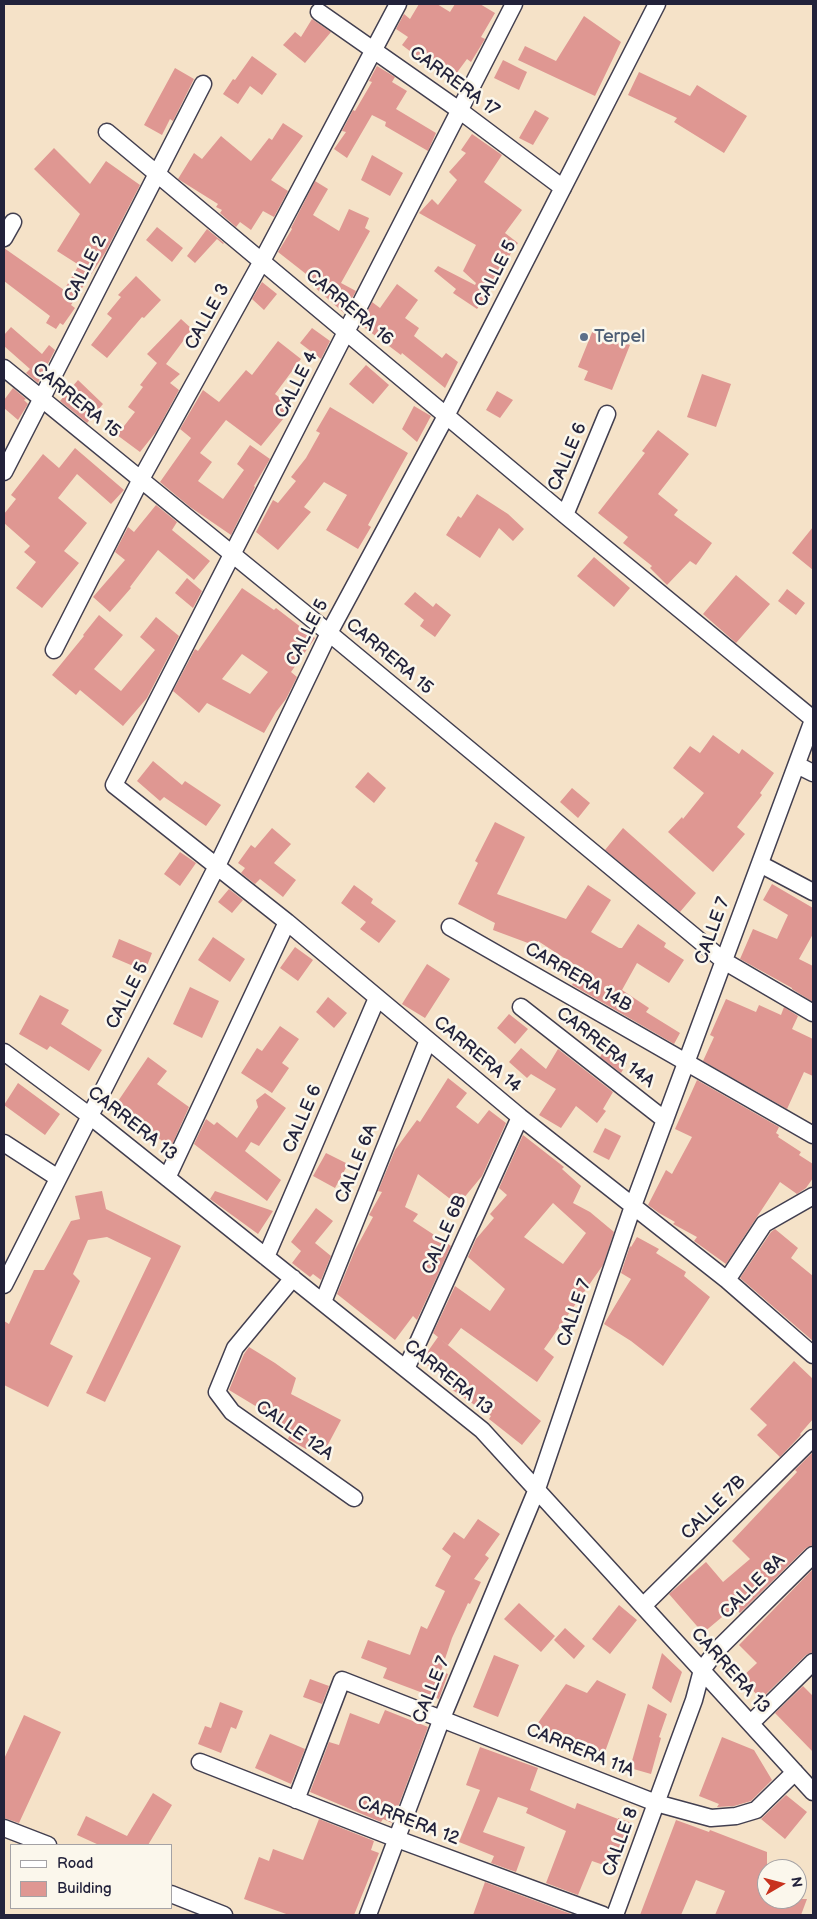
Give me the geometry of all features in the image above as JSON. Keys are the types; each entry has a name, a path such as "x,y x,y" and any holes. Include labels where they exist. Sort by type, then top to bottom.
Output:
{"street":[{"name":"CALLE 3","path":"54,650 140,479 262,261 398,4"},
{"name":"CALLE 4","path":"114,785 514,4"},
{"name":"CALLE 5","path":"4,1285 217,866 329,633 446,416 657,4"},
{"name":"CARRERA 17","path":"319,12 459,110 563,188"},
{"name":"CALLE 2","path":"4,472 203,84"},
{"name":"CARRERA 16","path":"107,132 813,720"},
{"path":"4,238 13,222"},
{"name":"CARRERA 15","path":"4,368 329,633 724,961"},
{"name":"CALLE 6","path":"565,515 607,414"},
{"name":"CALLE 7","path":"368,1915 442,1718 537,1489 632,1206 813,720"},
{"path":"797,765 813,774"},
{"name":"CARRERA 14","path":"114,785 288,922 520,1117 727,1280 813,1355"},
{"path":"760,864 813,892"},
{"path":"167,1178 288,922"},
{"name":"CARRERA 14B","path":"450,927 686,1064 813,1135"},
{"path":"724,961 813,1012"},
{"name":"CALLE 6","path":"266,1257 377,998"},
{"name":"CARRERA 14A","path":"521,1007 665,1120"},
{"name":"CALLE 6A","path":"322,1302 428,1040"},
{"name":"CARRERA 13","path":"4,1052 90,1116 482,1430 812,1789"},
{"name":"CALLE 6B","path":"406,1369 520,1117"},
{"path":"4,1143 58,1178"},
{"path":"727,1280 764,1224 813,1196"},
{"name":"CALLE 12A","path":"292,1278 235,1348 216,1392 232,1412 354,1498"},
{"name":"CALLE 7B","path":"643,1606 813,1438"},
{"name":"CALLE 8A","path":"702,1670 717,1650 813,1555"},
{"path":"751,1724 813,1662"},
{"name":"CALLE 8","path":"616,1915 694,1700 702,1670"},
{"name":"CARRERA 11A","path":"296,1800 342,1680 656,1804 711,1818 736,1816 756,1810 795,1772"},
{"name":"CARRERA 12","path":"200,1762 397,1839 603,1915"},
{"path":"4,1828 45,1844"},
{"path":"172,1894 224,1915"}],"building":[{"path":"419,4 437,4 450,12 455,4 480,4 495,13 481,37 485,39 471,62 467,59 450,82 402,45 408,37 396,29 404,14 410,19"},
{"path":"584,16 621,42 595,96 518,60 525,46 556,61"},
{"path":"312,19 331,32 305,63 283,45 295,32 301,37"},
{"path":"252,56 277,74 262,95 250,86 238,104 223,94"},
{"path":"503,60 527,72 519,90 494,78"},
{"path":"377,66 395,77 392,82 407,91 396,109 436,133 428,151 385,126 386,122 372,115 347,158 334,149 346,132 342,131 353,110 355,111 372,82 369,81"},
{"path":"175,68 194,79 173,121 170,119 162,135 144,125"},
{"path":"639,72 690,96 697,85 747,116 724,153 674,122 677,118 628,95"},
{"path":"535,110 549,118 533,145 519,138"},
{"path":"283,123 303,136 271,180 288,191 274,217 263,211 251,230 240,222 236,227 220,213 222,210 216,207 218,204 178,179 194,153 202,159 221,136 251,161 269,138 272,140"},
{"path":"472,134 502,155 484,182 522,210 505,233 518,243 486,290 489,292 477,309 453,293 456,289 434,271 438,266 475,285 476,283 463,271 476,245 419,213 432,199 438,205 457,180 449,172 466,153 461,150"},
{"path":"54,148 90,184 106,161 140,185 105,253 71,305 75,308 63,325 60,323 56,329 46,323 50,316 4,281 4,248 64,290 79,265 57,251 80,214 34,169"},
{"path":"372,155 403,173 390,196 361,180"},
{"path":"315,181 328,189 313,215 339,231 349,209 369,218 365,228 370,231 341,283 356,291 344,313 312,285 315,281 278,252 292,229"},
{"path":"157,227 183,248 172,262 146,240"},
{"path":"207,229 224,243 217,239 195,263 187,256"},
{"path":"136,276 161,300 144,318 142,317 107,358 91,345 112,318 107,314 121,297 118,295"},
{"path":"262,282 277,294 264,310 252,299"},
{"path":"397,284 418,300 405,318 419,328 414,336 442,358 446,353 458,362 445,388 402,353 401,355 361,325 372,302 380,308"},
{"path":"181,319 192,329 166,364 180,374 170,383 179,390 156,432 140,452 117,435 135,412 128,407 143,387 140,385 157,363 147,354"},
{"path":"11,327 42,354 49,345 55,350 38,383 26,373 30,369 4,346 4,335"},
{"path":"312,328 330,341 321,359 300,343"},
{"path":"593,330 630,345 612,390 584,380 588,371 578,367"},
{"path":"278,341 301,359 275,394 292,408 261,446 226,420 200,453 212,462 198,481 223,499 244,470 237,464 250,445 270,459 254,486 231,535 190,507 160,482 191,438 180,429 203,390 219,402 246,370 252,375"},
{"path":"366,365 389,385 373,404 349,384"},
{"path":"702,374 731,384 716,427 687,417"},
{"path":"78,380 103,404 87,423 60,401"},
{"path":"13,388 26,399 24,400 28,404 18,420 4,408 4,400"},
{"path":"497,391 513,400 500,418 486,410"},
{"path":"414,406 431,416 417,442 402,429"},
{"path":"330,407 408,453 368,525 371,527 358,549 326,530 347,495 324,482 304,507 311,512 278,550 256,532 273,500 278,503 296,481 291,477 306,458 320,433 316,431"},
{"path":"658,430 689,454 658,494 678,510 674,515 712,543 696,565 690,561 667,585 650,568 652,566 623,543 628,537 598,513 645,453 642,451"},
{"path":"75,448 124,490 111,504 77,474 58,498 87,523 64,551 79,563 42,608 16,588 36,562 24,552 30,546 4,523 4,514 16,499 11,495 43,454 59,468"},
{"path":"477,494 508,514 524,529 513,541 499,528 480,558 446,535 458,516 461,518"},
{"path":"156,505 177,522 172,530 210,561 194,580 158,550 131,588 110,612 93,597 125,560 115,552 128,527 134,532"},
{"path":"813,527 813,570 792,553"},
{"path":"594,557 630,588 614,607 577,576"},
{"path":"736,575 770,604 736,643 703,614"},
{"path":"187,578 202,591 193,608 175,593"},
{"path":"242,588 274,610 276,608 315,638 291,672 297,677 286,699 264,733 207,703 199,713 173,691 195,649 198,651","holes":["242,654 268,672 250,694 222,679"]},
{"path":"787,589 805,603 796,615 778,601"},
{"path":"415,592 433,607 436,603 451,615 435,637 420,626 424,620 404,604"},
{"path":"99,615 123,635 94,669 121,691 155,650 140,637 156,617 179,636 147,698 123,726 80,690 76,695 52,675"},
{"path":"713,735 739,754 742,749 774,773 760,793 762,795 737,827 745,834 713,872 668,832 682,817 683,819 704,793 673,768 690,746 700,753"},
{"path":"153,761 182,785 185,781 221,805 206,826 164,797 160,801 137,781"},
{"path":"368,772 386,788 374,803 355,787"},
{"path":"572,788 590,803 578,818 560,802"},
{"path":"495,822 525,837 497,894 566,919 588,885 611,900 591,932 622,948 638,924 666,943 664,947 684,960 669,983 637,963 622,990 649,1008 646,1012 680,1033 674,1044 572,985 581,969 538,941 536,946 493,930 495,923 458,904 478,863 475,861"},
{"path":"272,828 291,844 274,863 296,880 283,897 260,879 255,884 241,873 245,868 238,863 251,845 255,848"},
{"path":"623,828 696,893 680,912 605,850"},
{"path":"180,852 196,863 180,886 164,874"},
{"path":"772,884 813,908 813,934 799,959 813,966 813,1002 740,959 753,929 777,939 788,915 763,900"},
{"path":"354,885 373,899 371,903 396,921 379,943 360,929 366,922 341,903"},
{"path":"229,889 243,900 232,913 218,902"},
{"path":"213,937 245,959 230,982 198,960"},
{"path":"119,939 152,953 145,971 112,957"},
{"path":"295,947 313,960 298,981 280,968"},
{"path":"427,964 450,979 425,1018 402,1004"},
{"path":"190,987 219,1001 202,1038 173,1024"},
{"path":"40,995 69,1010 61,1024 102,1050 89,1071 50,1046 47,1050 19,1034"},
{"path":"328,997 347,1013 334,1028 316,1012"},
{"path":"726,999 756,1012 759,1005 781,1015 784,1007 798,1016 792,1029 813,1039 813,1076 804,1072 787,1109 703,1061 714,1037 710,1035"},
{"path":"509,1014 528,1029 515,1044 497,1028"},
{"path":"280,1026 299,1039 282,1063 289,1068 272,1093 241,1073 257,1048 262,1051"},
{"path":"521,1048 546,1069 558,1049 613,1092 603,1109 606,1111 597,1123 576,1106 561,1128 539,1115 556,1089 531,1074 527,1078 509,1062"},
{"path":"605,1049 627,1063 621,1073 600,1057"},
{"path":"148,1057 167,1071 157,1084 189,1107 171,1147 151,1133 149,1136 112,1110"},
{"path":"448,1078 467,1093 456,1107 478,1124 489,1110 506,1123 482,1176 458,1205 418,1174 405,1207 418,1214 413,1221 451,1246 417,1320 413,1316 395,1340 337,1294 355,1250 373,1217 369,1215 382,1192 378,1191 395,1150 417,1120 420,1122"},
{"path":"697,1080 779,1127 776,1133 779,1135 778,1137 801,1152 799,1155 813,1164 813,1178 806,1188 797,1194 780,1182 726,1264 694,1241 697,1237 673,1224 675,1222 648,1205 666,1170 672,1174 692,1137 675,1129"},
{"path":"18,1083 60,1114 45,1135 4,1105"},
{"path":"265,1093 286,1108 259,1146 251,1142 245,1151 281,1180 267,1201 194,1144 206,1119 214,1125 217,1122 237,1138 258,1107 256,1100"},
{"path":"605,1128 621,1136 609,1160 593,1152"},
{"path":"523,1135 564,1167 562,1169 581,1186 573,1203 590,1212 614,1232 603,1265 544,1349 554,1357 537,1382 461,1328 448,1345 433,1333 455,1286 490,1311 505,1289 468,1257 476,1239 494,1218 490,1214 507,1195 499,1188","holes":["553,1203 586,1233 563,1264 524,1237"]},
{"path":"326,1153 348,1164 335,1188 313,1176"},
{"path":"102,1191 106,1209 181,1246 105,1402 86,1393 151,1258 107,1237 88,1240 73,1274 80,1281 50,1344 73,1356 48,1407 4,1385 4,1321 9,1324 34,1270 44,1270 71,1221 80,1219 75,1196"},
{"path":"215,1191 273,1211 258,1234 210,1199"},
{"path":"316,1208 333,1221 315,1243 331,1256 321,1280 313,1274 310,1277 292,1263 301,1251 291,1242"},
{"path":"775,1229 798,1248 791,1258 813,1276 813,1341 740,1278 771,1232"},
{"path":"637,1237 659,1249 656,1253 686,1272 684,1276 710,1297 663,1366 631,1341 604,1324 631,1279 621,1273 630,1246"},
{"path":"438,1337 541,1421 522,1445 489,1419 491,1416 451,1389 454,1384 421,1361"},
{"path":"249,1347 296,1378 291,1394 341,1420 324,1452 311,1445 306,1449 288,1439 291,1432 270,1421 272,1416 229,1390 244,1354"},
{"path":"794,1361 813,1379 813,1419 780,1457 757,1435 767,1425 750,1409"},
{"path":"813,1452 813,1545 806,1548 740,1613 734,1607 703,1633 669,1594 706,1562 723,1582 750,1559 732,1541 797,1472 795,1470"},
{"path":"478,1519 500,1534 485,1555 489,1558 474,1579 481,1582 470,1604 468,1603 452,1638 441,1671 448,1674 439,1699 383,1678 387,1668 361,1658 368,1640 410,1655 421,1626 427,1629 445,1591 435,1586 451,1556 442,1549 454,1532 464,1539"},
{"path":"813,1569 813,1652 806,1655 761,1699 741,1678 757,1663 739,1645"},
{"path":"519,1603 555,1636 541,1652 504,1619"},
{"path":"619,1605 637,1620 610,1654 592,1639"},
{"path":"565,1628 585,1646 574,1659 554,1640"},
{"path":"662,1653 682,1672 671,1703 652,1688"},
{"path":"494,1655 519,1665 498,1717 473,1707"},
{"path":"310,1679 329,1686 322,1704 303,1697"},
{"path":"597,1680 626,1694 602,1760 576,1750 577,1747 549,1737 535,1727 566,1684 587,1693"},
{"path":"803,1686 813,1696 813,1752 775,1713"},
{"path":"220,1702 243,1711 236,1729 231,1727 221,1753 198,1744 205,1726 211,1728"},
{"path":"648,1704 667,1714 659,1737 661,1738 651,1774 630,1768"},
{"path":"385,1710 428,1727 392,1823 383,1819 381,1822 310,1792 329,1742 339,1745 350,1713 379,1724"},
{"path":"24,1715 61,1732 19,1823 4,1818 4,1759"},
{"path":"270,1734 305,1749 291,1784 255,1768"},
{"path":"722,1737 754,1750 772,1780 751,1801 734,1806 717,1807 719,1804 699,1796"},
{"path":"480,1747 538,1768 530,1790 575,1809 577,1803 632,1823 615,1869 592,1861 578,1895 546,1883 566,1831 526,1813 528,1808 498,1797 483,1832 525,1847 516,1872 491,1863 494,1856 459,1842 480,1790 466,1785"},
{"path":"153,1793 172,1805 149,1844 97,1844 77,1835 86,1816 127,1836"},
{"path":"786,1795 807,1812 785,1839 761,1819"},
{"path":"319,1819 374,1841 371,1850 379,1853 354,1915 289,1915 244,1899 259,1857 269,1861 273,1849 303,1860"},
{"path":"676,1820 709,1832 710,1830 767,1852 767,1859 757,1859 757,1909 803,1909 801,1915 715,1915 725,1891 696,1880 681,1915 640,1915"},
{"path":"485,1882 571,1914 473,1915"}],"place":[{"name":"Terpel","path":"584,337"}]}
